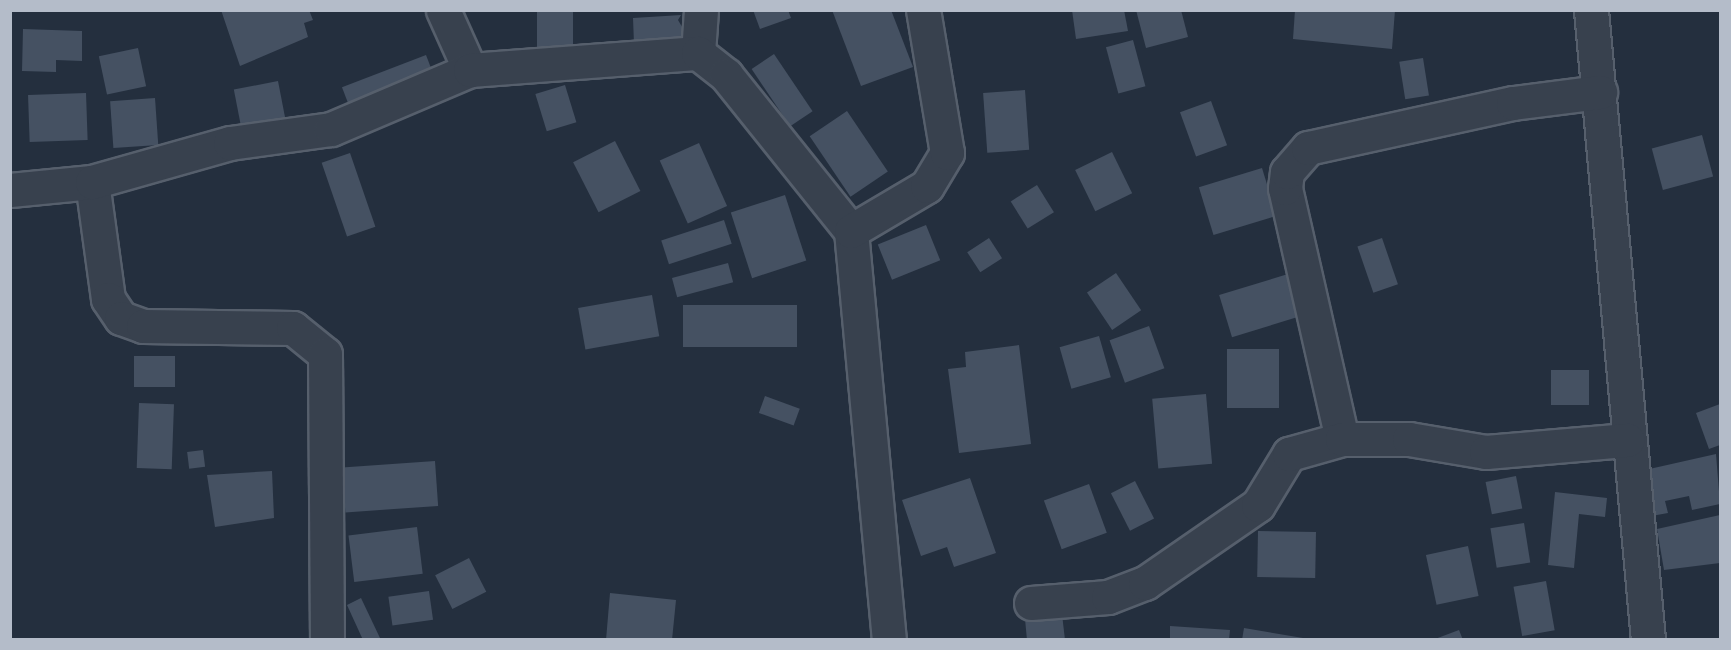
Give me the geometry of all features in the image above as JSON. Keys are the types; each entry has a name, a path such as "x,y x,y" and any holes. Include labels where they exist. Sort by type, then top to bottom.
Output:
{"street":[{"path":"443,10 470,70"},
{"path":"698,53 701,10"},
{"path":"851,231 927,186 947,153 923,10"},
{"path":"1591,10 1600,92 1627,440 1648,639"},
{"path":"10,190 92,182 230,143 332,129 470,70 698,53 726,75 851,231 889,639"},
{"path":"1342,439 1287,199 1287,172 1308,148 1513,103 1600,92"},
{"path":"92,182 108,299 121,318 142,326 293,328 325,354 327,639"},
{"path":"1031,603 1108,597 1145,583 1258,505 1289,454 1342,439 1409,439 1486,452 1627,440"}],"building":[{"path":"221,10 309,10 313,20 304,23 308,37 240,66"},
{"path":"537,10 573,10 573,49 537,49"},
{"path":"753,10 788,10 791,18 760,29"},
{"path":"832,10 891,10 913,67 861,86"},
{"path":"1072,10 1124,10 1128,31 1076,39"},
{"path":"1136,10 1181,10 1188,37 1146,48"},
{"path":"1295,10 1395,10 1392,49 1293,39"},
{"path":"681,15 678,20 688,37 634,44 633,18"},
{"path":"23,29 82,31 82,61 56,60 56,72 22,71"},
{"path":"1133,40 1145,86 1118,94 1106,47"},
{"path":"138,48 146,86 107,94 99,56"},
{"path":"774,54 813,111 790,126 752,69"},
{"path":"426,55 433,73 349,105 342,87"},
{"path":"1423,58 1429,96 1405,99 1399,62"},
{"path":"278,81 286,122 242,131 234,90"},
{"path":"565,85 576,122 547,131 535,94"},
{"path":"1025,90 1029,150 987,153 983,93"},
{"path":"86,93 88,140 30,142 28,95"},
{"path":"155,98 158,145 113,148 110,101"},
{"path":"1211,101 1227,145 1196,156 1180,112"},
{"path":"847,111 888,172 851,197 810,136"},
{"path":"1702,135 1713,177 1663,190 1652,148"},
{"path":"615,141 640,191 599,212 573,162"},
{"path":"699,143 727,206 688,224 660,160"},
{"path":"1112,152 1132,193 1095,211 1075,170"},
{"path":"350,153 375,227 347,237 322,163"},
{"path":"1262,168 1277,216 1214,235 1199,187"},
{"path":"1037,185 1054,212 1028,229 1011,201"},
{"path":"785,195 806,261 752,278 731,213"},
{"path":"724,220 732,244 669,264 661,240"},
{"path":"926,225 940,260 892,280 878,244"},
{"path":"989,238 1002,258 980,272 967,252"},
{"path":"1382,238 1398,284 1373,293 1357,246"},
{"path":"728,263 733,282 677,297 672,278"},
{"path":"1116,273 1141,310 1112,330 1087,293"},
{"path":"1288,274 1301,316 1232,337 1219,295"},
{"path":"652,295 659,336 585,349 578,308"},
{"path":"683,305 797,305 797,347 683,347"},
{"path":"1149,326 1164,368 1125,383 1110,340"},
{"path":"1099,336 1111,377 1071,389 1060,347"},
{"path":"1019,345 1031,444 959,453 948,369 966,367 965,352"},
{"path":"1227,349 1279,349 1279,408 1227,408"},
{"path":"134,356 175,356 175,387 134,387"},
{"path":"1551,370 1589,370 1589,405 1551,405"},
{"path":"1206,394 1212,464 1158,468 1152,399"},
{"path":"765,396 800,409 794,426 759,413"},
{"path":"139,403 174,404 172,469 137,468"},
{"path":"1720,404 1720,445 1709,449 1696,413"},
{"path":"203,450 205,467 189,469 187,452"},
{"path":"1716,454 1720,504 1692,510 1689,496 1665,501 1668,513 1646,517 1636,472"},
{"path":"435,461 438,506 345,512 342,467"},
{"path":"272,471 274,518 215,527 207,475"},
{"path":"1516,476 1522,508 1492,514 1486,482"},
{"path":"970,478 996,553 954,567 947,547 921,556 902,500"},
{"path":"1135,481 1154,518 1130,531 1111,493"},
{"path":"1089,484 1107,533 1062,549 1044,500"},
{"path":"1555,492 1607,498 1605,517 1579,514 1574,568 1548,565"},
{"path":"1720,515 1720,563 1664,570 1657,529"},
{"path":"1524,523 1530,563 1497,568 1490,528"},
{"path":"417,527 423,574 354,582 349,535"},
{"path":"1258,531 1316,532 1315,578 1257,577"},
{"path":"1468,546 1479,596 1437,605 1426,555"},
{"path":"469,558 486,592 452,609 435,575"},
{"path":"1546,581 1555,630 1522,636 1514,587"},
{"path":"429,591 433,620 392,625 388,597"},
{"path":"610,593 676,600 672,640 606,640"},
{"path":"361,598 380,638 377,640 363,640 347,605"},
{"path":"1062,614 1065,640 1027,640 1025,619"},
{"path":"1170,626 1230,630 1229,640 1170,640"},
{"path":"1244,628 1303,638 1303,640 1242,640"},
{"path":"1459,630 1463,640 1435,640 1435,639"}]}
